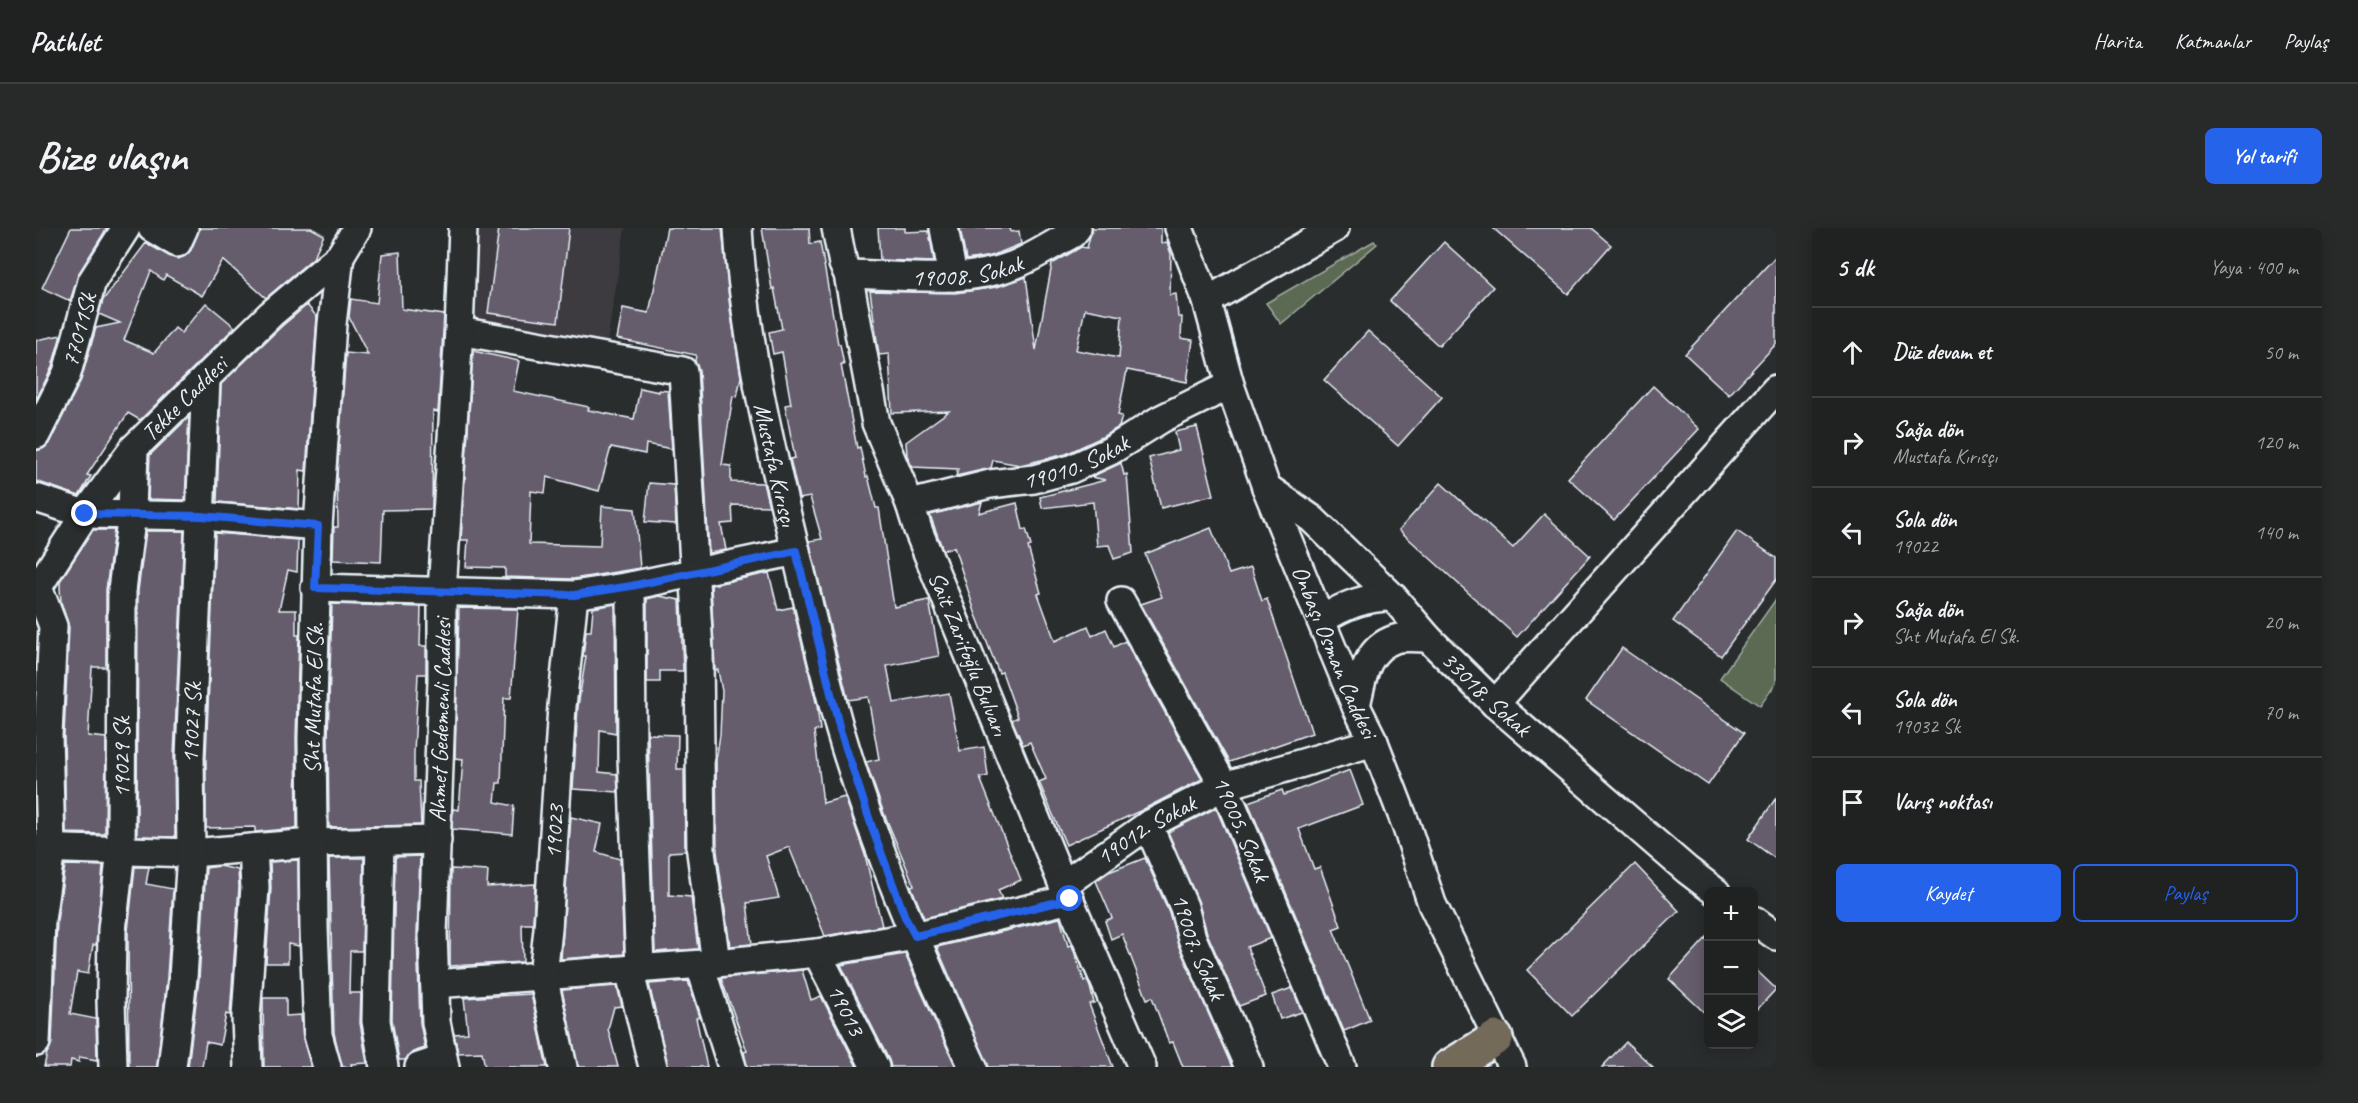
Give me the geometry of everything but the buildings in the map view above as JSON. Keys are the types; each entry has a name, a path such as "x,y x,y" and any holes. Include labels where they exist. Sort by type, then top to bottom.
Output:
{"main road":[{"path":"1449,1067 1496,1038"}],"street":[{"name":"77011Sk","path":"36,435 67,373 92,281 126,228"},
{"path":"153,228 181,236"},
{"name":"Tekke Caddesi","path":"37,588 85,514 134,448 272,314 340,256 357,228"},
{"name":"Ahmet Gedemenli Caddesi","path":"435,1064 433,933 442,591 459,331 463,228"},
{"name":"Mustafa Kırısçı","path":"738,228 749,333 770,443 840,730 905,917 973,1067"},
{"name":"Sait Zarifoğlu Bulvarı","path":"836,228 843,264 848,274 876,423 1066,892 1142,1067"},
{"path":"944,228 953,277"},
{"name":"19008. Sokak","path":"848,274 953,277 971,275 1014,265 1072,234 1077,228"},
{"name":"Onbaşı Osman Caddesi","path":"1179,228 1207,301 1230,385 1266,487 1356,706 1374,742 1406,825 1432,904 1512,1067"},
{"path":"1207,301 1335,228"},
{"name":"Sht Mutafa El Sk.","path":"327,1067 318,1035 312,748 318,526 332,324 340,256"},
{"path":"459,331 683,371 701,724 701,852 707,964"},
{"name":"19027 Sk","path":"172,1067 183,978 191,853 190,757 201,516 201,448 206,378"},
{"name":"19010. Sokak","path":"910,504 990,483 1034,479 1071,469 1110,451 1161,419 1230,385"},
{"path":"1495,704 1776,389"},
{"name":"19029 Sk","path":"113,1067 112,930 121,850 122,590 132,513 134,448"},
{"name":"33018. Sokak","path":"1266,487 1312,519 1393,597 1428,638 1495,704 1687,870 1710,887"},
{"path":"36,498 85,514 132,513 201,516 318,526"},
{"path":"315,588 574,595 631,586 796,551"},
{"path":"631,586 634,969 653,1067"},
{"path":"36,1042 53,626 37,588"},
{"name":"19023","path":"563,1067 543,976 548,929 561,706 574,595"},
{"path":"1321,620 1353,602 1373,597 1393,597"},
{"name":"19005. Sokak","path":"1121,601 1224,786 1342,1067"},
{"path":"1356,706 1365,667 1377,649 1396,638 1428,638"},
{"name":"19012. Sokak","path":"1066,892 1148,825 1224,786 1374,742"},
{"name":"19007. Sokak","path":"1148,825 1184,907 1192,938 1249,1067"},
{"path":"43,848 191,853 313,843 437,840"},
{"path":"380,841 376,1021 384,1067"},
{"path":"248,1067 246,1017 255,887 253,848"},
{"path":"435,984 707,964 817,953 915,936 1066,892"},
{"path":"1758,923 1776,936"},
{"name":"19013","path":"817,953 875,1067"},
{"path":"707,964 700,965 732,1067"}],"shaded area":[{"path":"479,228 625,228 606,349 472,323"}],"green space":[{"path":"1374,241 1377,244 1281,324 1266,303"},
{"path":"1776,599 1776,683 1760,706 1720,678"}],"route":[{"path":"85,514 132,513 201,516 318,526 315,588 574,595 631,586 796,551 840,730 874,833 905,917 915,936 1070,899"}]}
